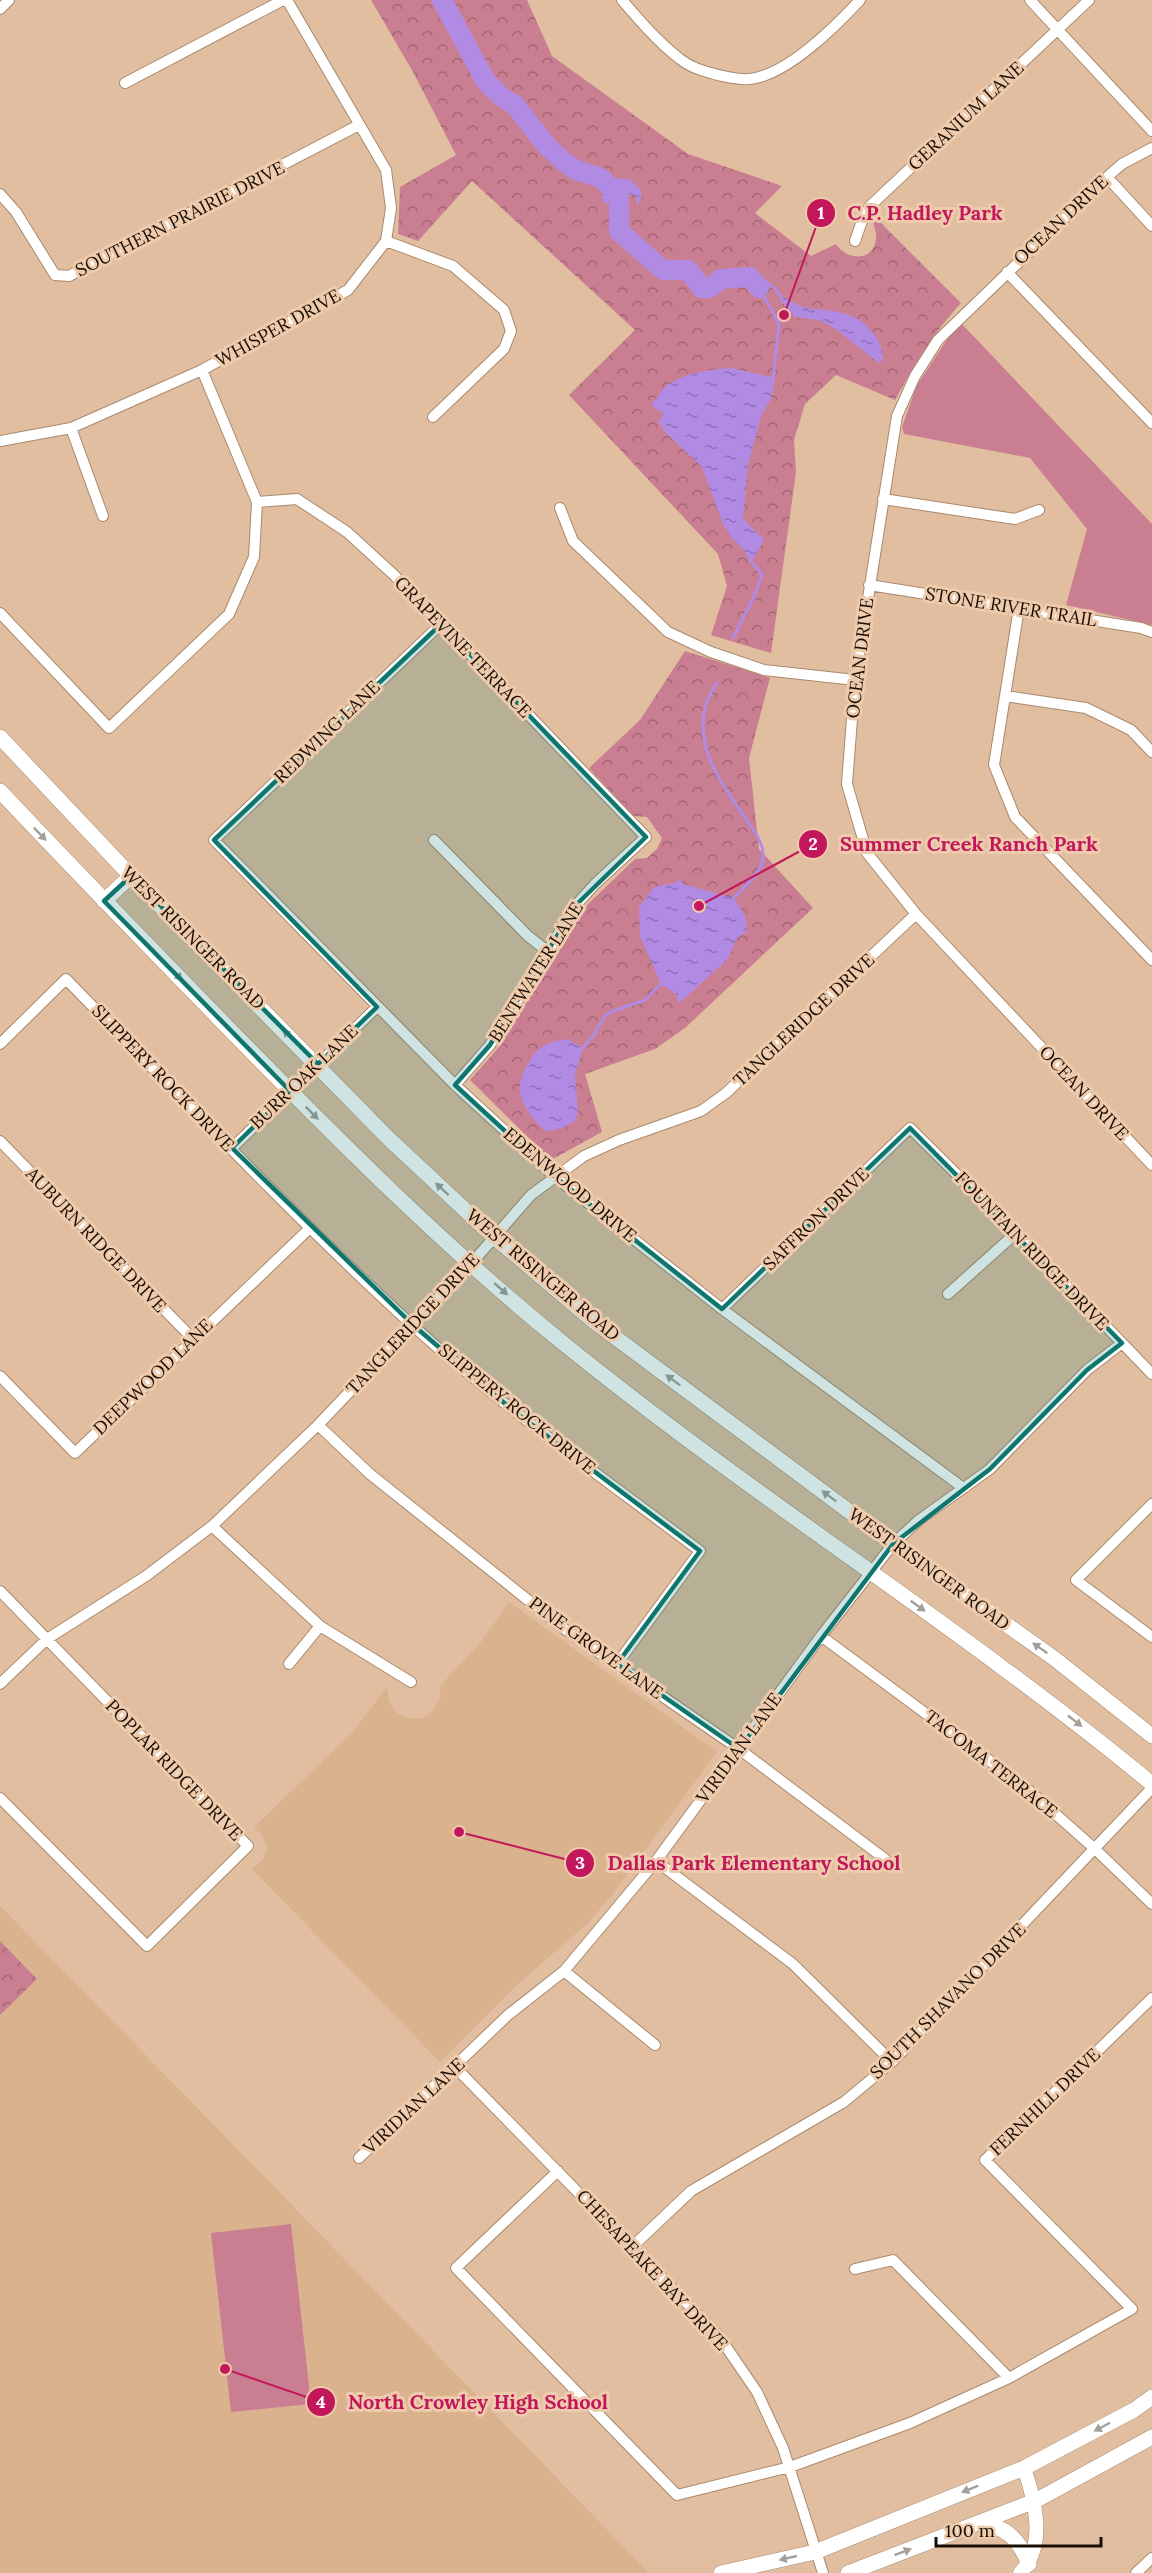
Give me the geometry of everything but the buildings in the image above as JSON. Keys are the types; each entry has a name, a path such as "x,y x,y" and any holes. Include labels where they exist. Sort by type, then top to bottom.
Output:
{"main road":[{"name":"WEST RISINGER ROAD","path":"0,737 131,876 318,1064 388,1138 494,1237 596,1323 893,1544 1055,1659 1152,1736"},
{"name":"WEST RISINGER ROAD","path":"0,791 290,1091 369,1170 471,1264 581,1357 671,1426 1076,1721 1152,1786"},
{"path":"104,901 131,876"},
{"path":"721,2573 815,2552 1024,2468 1134,2410 1152,2397"},
{"path":"848,2573 1035,2501 1152,2437"},
{"path":"979,2523 997,2526 1022,2546 1025,2568"}],"street":[{"path":"0,9 9,0"},
{"path":"125,83 285,0"},
{"name":"WHISPER DRIVE","path":"0,441 71,428 202,370 348,290 386,241 391,208 386,170 285,0"},
{"path":"622,0 649,31 680,60 696,70 750,79 768,74 810,48 833,29 860,0"},
{"path":"1030,0 1152,131"},
{"name":"GERANIUM LANE","path":"855,241 870,206 1089,0"},
{"name":"SOUTHERN PRAIRIE DRIVE","path":"0,194 16,212 55,275 69,276 359,125"},
{"name":"OCEAN DRIVE","path":"1152,148 1122,164 1007,272 938,340 915,376 897,416 883,498 855,680 847,784 867,853 916,914 1152,1165"},
{"path":"1107,177 1152,226"},
{"path":"386,241 453,266 504,310 511,331 504,349 433,417"},
{"path":"1007,272 1152,423"},
{"path":"0,613 109,728 229,614 254,557 257,502 202,370"},
{"path":"71,428 104,516"},
{"path":"883,498 1015,519 1040,510"},
{"name":"GRAPEVINE TERRACE","path":"257,502 297,499 347,532 394,574 646,837"},
{"path":"560,508 573,541 668,632 711,652 764,670 855,680"},
{"name":"STONE RIVER TRAIL","path":"869,585 1141,628 1152,632"},
{"path":"1019,608 994,765 1015,817 1152,960"},
{"name":"REDWING LANE","path":"214,840 441,624"},
{"path":"1005,696 1086,708 1131,730 1152,752"},
{"name":"BENTWATER LANE","path":"455,1085 490,1046 576,905 594,884 646,837"},
{"name":"EDENWOOD DRIVE","path":"214,840 455,1085 554,1176 722,1309 962,1487"},
{"path":"434,840 528,936 547,951"},
{"name":"TANGLERIDGE DRIVE","path":"0,1684 47,1639 146,1576 212,1526 318,1425 471,1264 531,1195 584,1156 619,1140 700,1111 726,1093 916,914"},
{"name":"SLIPPERY ROCK DRIVE","path":"0,1044 66,979 310,1228 413,1325 510,1408 700,1551 618,1664"},
{"name":"BURR OAK LANE","path":"232,1148 377,1007"},
{"name":"FOUNTAIN RIDGE DRIVE","path":"910,1128 1016,1233 1152,1374"},
{"name":"SAFFRON DRIVE","path":"722,1309 910,1128"},
{"name":"AUBURN RIDGE DRIVE","path":"0,1141 192,1338"},
{"name":"DEEPWOOD LANE","path":"0,1376 75,1453 192,1338 310,1228"},
{"path":"948,1294 1016,1233"},
{"name":"VIRIDIAN LANE","path":"359,2158 508,2015 564,1971 656,1861 821,1636 893,1544 962,1487 990,1469 1087,1370 1122,1343"},
{"name":"PINE GROVE LANE","path":"318,1425 388,1489 563,1628 739,1749 885,1859"},
{"path":"1152,1504 1076,1580 1152,1637"},
{"path":"212,1526 320,1626 411,1682"},
{"name":"POPLAR RIDGE DRIVE","path":"0,1591 248,1846 147,1946 0,1798"},
{"path":"289,1664 320,1626"},
{"name":"TACOMA TERRACE","path":"821,1636 1025,1787 1095,1849 1152,1904"},
{"name":"SOUTH SHAVANO DRIVE","path":"632,2247 691,2191 844,2102 892,2062 1152,1786"},
{"path":"656,1861 793,1964 892,2062"},
{"path":"564,1971 655,2045"},
{"name":"FERNHILL DRIVE","path":"1010,2378 1132,2309 985,2160 1152,1998"},
{"name":"CHESAPEAKE BAY DRIVE","path":"455,2067 718,2335 757,2392 790,2467 823,2573"},
{"path":"558,2171 456,2268 677,2495 790,2467 910,2423 1010,2378 893,2260 855,2269"},
{"path":"1024,2468 1035,2501 1036,2529 1025,2568"},
{"path":"1136,2573 1152,2558"}],"highlighted area":[{"path":"441,624 646,837 576,905 490,1045 455,1085 554,1176 722,1309 910,1128 1122,1343 1087,1370 990,1469 893,1544 739,1749 617,1664 700,1551 510,1408 413,1325 232,1148 290,1091 104,901 131,876 318,1064 377,1007 214,840"}],"shaded area":[{"path":"509,1602 717,1752 610,1898 587,1924 518,1984 440,2062 252,1869 263,1859 267,1848 263,1837 254,1827 353,1732 387,1687 388,1699 395,1712 409,1718 423,1718 434,1709 441,1696 439,1687 481,1642"},
{"path":"0,1906 252,2164 649,2573 0,2573"}],"green space":[{"path":"371,0 527,0 552,56 688,154 782,186 755,213 811,256 836,244 852,256 865,255 870,252 876,239 873,215 961,303 925,349 895,400 836,375 805,404 794,440 796,472 771,653 711,635 727,586 718,554 569,395 635,330 472,181 418,241 398,234 400,187 456,155 413,72"},
{"path":"961,323 1152,524 1152,625 1066,605 1087,529 1030,458 904,434 902,427 917,385 948,338"},
{"path":"685,651 770,678 749,758 759,849 813,908 685,1028 655,1049 585,1074 602,1132 551,1160 470,1080 499,1047 588,904 635,859 647,858 657,849 662,838 647,817 633,816 589,768 640,720"},
{"path":"0,1941 37,1979 0,2015"},
{"path":"291,2224 311,2404 231,2412 211,2233"}],"water":[{"path":"612,179 629,179 639,188 642,196 639,204 636,204 636,197 626,192 622,195 625,203 623,211 618,200 614,199 607,204 602,201 601,196 611,195 608,184"},
{"path":"783,297 800,306 847,314 862,322 875,335 883,360 879,363 833,327 818,320 795,317 780,300"},
{"path":"731,368 775,378 771,399 761,416 748,465 743,519 764,540 751,563 744,550 723,524 702,467 665,432 658,421 663,416 662,412 654,408 652,403 665,387 682,377"},
{"path":"680,878 683,884 734,898 745,916 747,931 737,938 727,960 679,1003 676,994 661,984 640,936 639,907 654,887 675,883"},
{"path":"568,1039 583,1048 575,1075 578,1111 575,1121 561,1128 545,1131 531,1116 523,1102 520,1084 525,1070 537,1051 548,1044"}],"waterway":[{"path":"442,0 488,84 514,104 546,145 563,161 576,170 601,178 619,196 619,231 663,270 688,270 702,288 710,288 721,279 750,277 759,288"},
{"path":"756,282 764,281 775,288 781,297"},
{"path":"759,288 779,323 773,379"},
{"path":"733,638 753,599 762,575 751,561"},
{"path":"717,683 705,708 704,741 715,770 758,837 763,855 759,870 732,900"},
{"path":"583,1048 605,1016 645,1000 662,983"}],"place":[{"name":"C.P. Hadley Park","path":"784,315"},
{"name":"Summer Creek Ranch Park","path":"699,906"},
{"name":"Dallas Park Elementary School","path":"459,1832"},
{"name":"North Crowley High School","path":"225,2369"}]}
